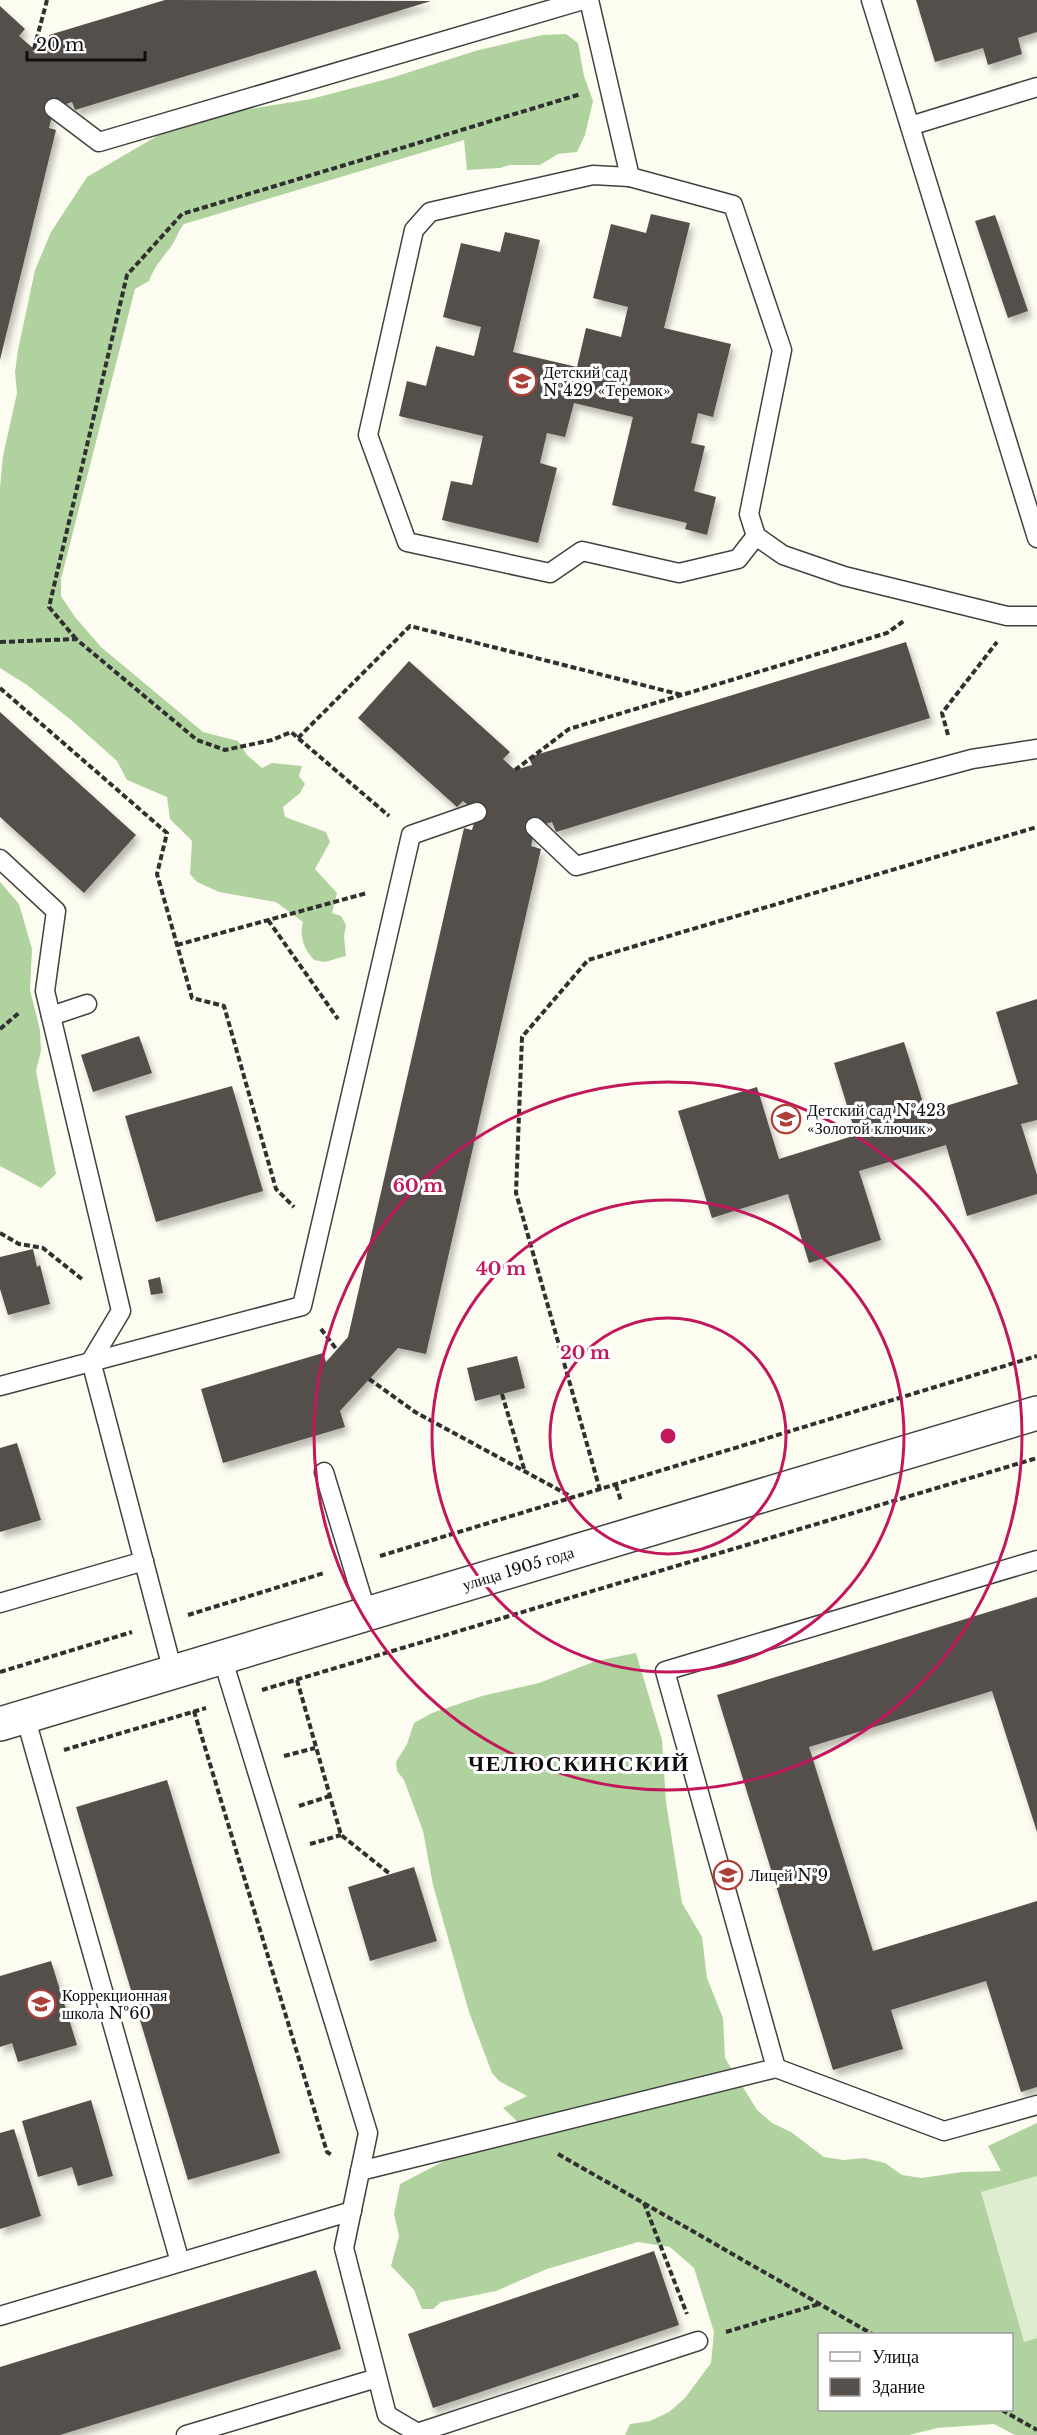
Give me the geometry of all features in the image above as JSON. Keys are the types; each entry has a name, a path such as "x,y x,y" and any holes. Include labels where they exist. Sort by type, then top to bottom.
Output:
{"street":[{"name":"улица 1905 года","path":"13,1720 1037,1413"}],"lane":[{"path":"54,108 99,142 583,0"},
{"path":"589,0 630,177"},
{"path":"871,0 1037,536"},
{"path":"910,126 1037,87"},
{"path":"756,536 738,559 679,573 582,551 550,573 407,542 368,435 414,230 430,212 593,175 630,177 733,205 782,350 749,514 756,536 783,555 844,576 1007,616 1037,616"},
{"path":"535,827 576,866 956,763 1037,749"},
{"path":"0,1386 302,1306 411,835 477,812"},
{"path":"0,859 56,911 45,991 122,1311 91,1361 173,1672"},
{"path":"51,1016 87,1004"},
{"path":"324,1472 367,1614"},
{"path":"776,2068 665,1671 1037,1560"},
{"path":"0,1603 144,1561"},
{"path":"222,1657 368,2133 344,2248 387,2415 419,2434 698,2341"},
{"path":"13,1720 37,1758 180,2262"},
{"path":"360,2171 776,2068 944,2131 1037,2105"},
{"path":"0,2316 352,2211"},
{"path":"186,2435 377,2378"}],"path":[{"path":"34,49 47,0"},
{"path":"411,835 291,732 272,740 225,750 197,740 76,639 49,607 127,275 182,214 610,85"},
{"path":"515,770 569,729 887,633 936,597"},
{"path":"956,763 942,713 1018,616"},
{"path":"298,738 410,626 683,695"},
{"path":"0,642 76,639"},
{"path":"0,688 167,833 157,874 192,998 224,1005 276,1189 319,1233"},
{"path":"600,1490 516,1193 522,1037 588,960 1037,827"},
{"path":"177,945 400,884"},
{"path":"268,920 361,1051"},
{"path":"0,1233 19,1244 43,1248 122,1311"},
{"path":"0,1672 1037,1356"},
{"path":"369,1379 415,1412 573,1498"},
{"path":"502,1394 525,1472"},
{"path":"37,1758 1037,1458"},
{"path":"297,1680 341,1835 390,1874"},
{"path":"194,1711 327,2152 360,2171"},
{"path":"520,2132 870,2333"},
{"path":"644,2203 698,2341 819,2304"},
{"path":"1005,2411 1037,2430"}],"green space":[{"path":"566,34 578,43 584,76 593,101 585,135 577,152 558,154 540,165 510,165 500,168 467,170 464,140 184,224 149,281 135,289 61,579 61,596 75,617 101,647 203,732 238,741 247,755 262,768 272,763 302,766 299,776 305,784 300,793 283,807 285,817 326,832 330,842 315,869 337,893 332,913 341,916 346,925 344,936 346,956 325,962 314,960 303,942 303,922 276,902 219,892 197,882 190,874 192,841 170,819 167,797 127,780 117,761 71,720 27,685 0,668 0,488 3,456 17,393 15,372 18,350 35,270 51,232 87,177 157,136 170,122 311,99 391,78 475,51 542,35"},
{"path":"0,882 19,904 32,949 30,990 40,1030 41,1051 36,1071 56,1174 41,1188 0,1166"},
{"path":"636,1653 662,1740 666,1802 682,1903 702,1937 707,1978 723,2018 725,2058 757,2110 772,2123 791,2132 824,2157 843,2160 864,2158 885,2163 902,2175 922,2178 962,2172 1001,2171 988,2146 1037,2123 1037,2435 1015,2435 994,2424 937,2428 909,2435 625,2435 630,2424 650,2421 669,2412 685,2398 711,2363 714,2332 694,2268 670,2247 638,2242 547,2269 496,2291 441,2302 433,2309 422,2309 414,2290 391,2266 399,2236 394,2214 400,2184 448,2159 533,2136 503,2108 527,2096 499,2081 492,2073 469,2012 433,1885 423,1831 404,1780 397,1771 396,1762 407,1744 414,1723 432,1713 482,1696 539,1683 596,1661"},
{"path":"1037,2176 1037,2338 1024,2342 981,2192"}],"building":[{"path":"165,0 431,1 75,110 72,102 54,108 49,128 56,130 0,360 0,6 25,29 19,36 34,49 52,44 49,35"},
{"path":"916,0 1037,0 1037,32 1018,38 1022,54 988,65 983,48 935,62"},
{"path":"651,214 690,223 664,328 731,344 713,417 698,413 691,443 705,446 694,491 716,497 707,535 685,529 687,523 612,505 633,417 574,403 565,437 547,433 540,463 557,468 538,543 442,520 451,481 472,485 483,436 399,416 407,381 426,386 436,346 474,356 481,327 443,317 461,243 500,252 505,232 540,240 513,352 577,367 586,328 621,337 628,307 593,298 611,224 646,233"},
{"path":"995,215 1028,311 1008,318 975,221"},
{"path":"906,642 930,718 556,832 552,822 535,827 531,846 541,849 426,1354 398,1348 340,1411 345,1427 223,1463 201,1389 323,1353 326,1362 348,1337 464,828 472,830 477,812 463,801 457,807 358,718 409,661 510,752 503,759 515,770 532,765 529,757"},
{"path":"0,712 136,835 84,893 0,817"},
{"path":"1037,999 1037,1120 1021,1124 1037,1175 1037,1194 967,1216 946,1145 859,1171 881,1240 809,1263 788,1194 712,1218 678,1111 757,1087 779,1159 856,1135 834,1063 904,1042 926,1112 1018,1084 996,1012"},
{"path":"139,1036 152,1073 93,1092 81,1055"},
{"path":"232,1086 263,1191 156,1222 125,1116"},
{"path":"33,1249 37,1267 40,1265 50,1304 8,1315 0,1289 0,1257"},
{"path":"160,1277 163,1293 151,1295 148,1280"},
{"path":"517,1356 525,1388 475,1401 467,1368"},
{"path":"17,1443 41,1520 0,1532 0,1448"},
{"path":"1037,1597 1037,1832 992,1691 809,1747 873,1951 1037,1901 1037,2087 1021,2092 986,1981 891,2010 903,2049 833,2070 717,1695"},
{"path":"167,1780 280,2153 188,2180 76,1807"},
{"path":"414,1867 437,1941 370,1961 348,1887"},
{"path":"51,1961 77,2045 18,2062 12,2043 0,2047 0,1976"},
{"path":"91,2100 113,2176 78,2186 72,2167 38,2177 22,2121"},
{"path":"14,2129 41,2216 0,2229 0,2133"},
{"path":"654,2251 679,2325 433,2408 408,2334"},
{"path":"316,2270 341,2349 60,2435 0,2435 0,2367"}],"place":[{"name":"Детский сад №429 «Теремок»","path":"522,381"},
{"name":"Детский сад №423 «Золотой ключик»","path":"786,1119"},
{"name":"Лицей №9","path":"728,1875"},
{"name":"Коррекционная школа №60","path":"41,2004"}],"district":[{"name":"ЧЕЛЮСКИНСКИЙ","path":"579,1763"}]}
